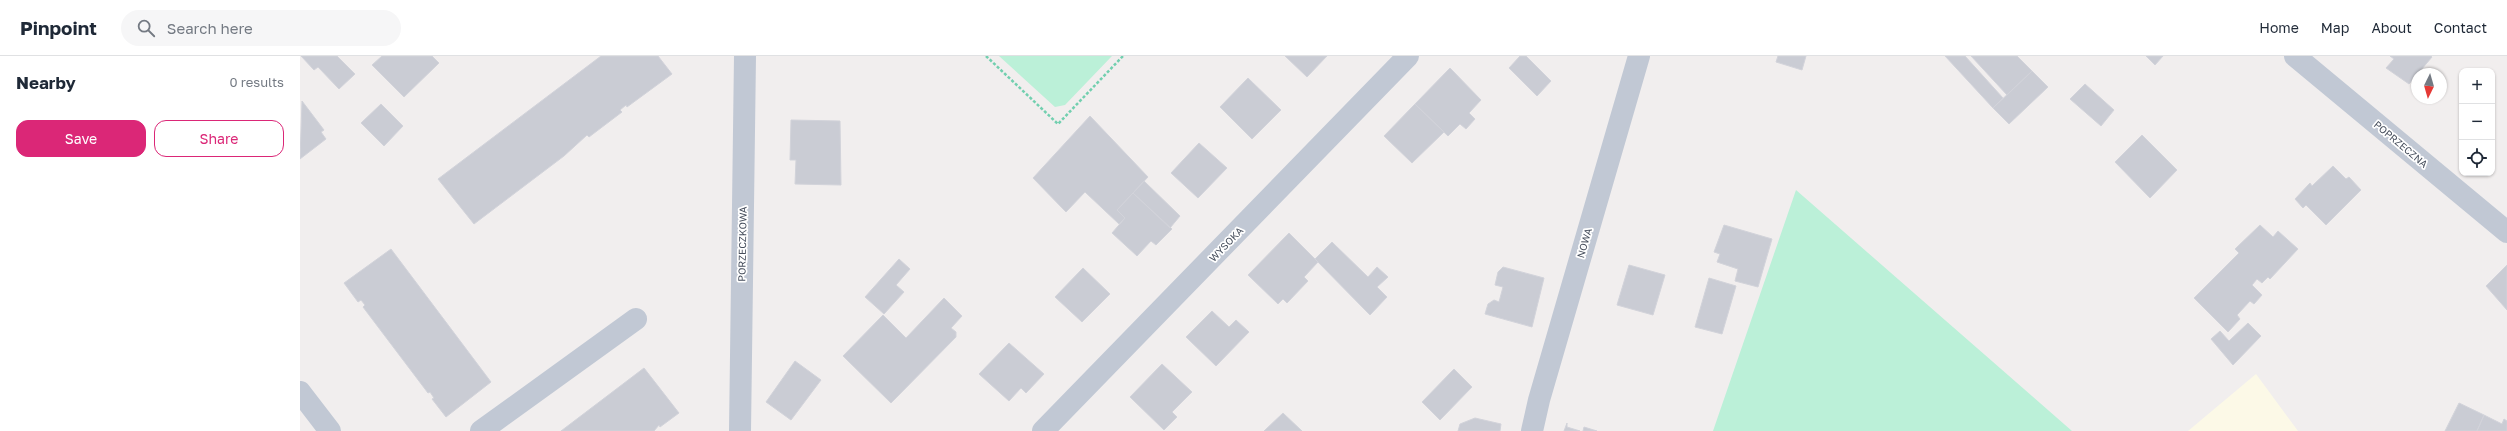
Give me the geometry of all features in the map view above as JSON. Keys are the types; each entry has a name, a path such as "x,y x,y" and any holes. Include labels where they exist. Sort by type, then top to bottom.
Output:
{"street":[{"name":"PORZECZKOWA","path":"740,431 745,56"},
{"name":"WYSOKA","path":"1043,431 1408,56"},
{"name":"NOWA","path":"1532,431 1539,400 1639,56"},
{"name":"POPRZECZNA","path":"2295,56 2507,232"},
{"path":"481,431 636,319"},
{"path":"300,392 330,431"}],"path":[{"path":"986,56 1058,124 1123,56"}],"shaded area":[{"path":"2256,374 2298,431 2188,431"}],"green space":[{"path":"999,56 1112,56 1065,105 1055,107"},
{"path":"1796,190 2072,431 1713,431"}],"building":[{"path":"301,56 337,56 355,74 339,89 318,67 314,70"},
{"path":"382,56 432,56 439,63 404,97 372,65"},
{"path":"601,56 658,56 672,74 627,107 626,105 620,110 622,112 589,137 587,135 564,156 474,224 438,179"},
{"path":"1285,56 1327,56 1307,77"},
{"path":"1520,56 1526,56 1551,81 1537,96 1509,68"},
{"path":"1778,56 1806,56 1802,70 1776,62"},
{"path":"1945,56 1965,56 2003,98 1993,108"},
{"path":"1971,56 2017,56 2032,71 2007,95"},
{"path":"2146,56 2163,56 2155,65"},
{"path":"2390,56 2432,57 2423,68 2411,68 2411,82 2409,84 2386,68 2394,59"},
{"path":"1450,68 1481,100 1469,113 1475,119 1466,129 1460,124 1448,136 1415,104"},
{"path":"2032,71 2048,87 2009,124 1993,108"},
{"path":"1248,78 1281,110 1252,139 1220,107"},
{"path":"2085,84 2114,110 2101,126 2070,99"},
{"path":"302,101 324,130 321,132 326,139 300,159"},
{"path":"381,104 403,126 384,146 361,123"},
{"path":"1415,104 1444,132 1412,163 1384,136"},
{"path":"1090,116 1148,177 1117,210 1125,218 1119,224 1085,192 1066,212 1033,178"},
{"path":"791,120 840,121 841,185 795,184 796,160 790,160"},
{"path":"2142,135 2177,170 2150,198 2115,162"},
{"path":"1199,143 1227,168 1198,198 1171,173"},
{"path":"2333,166 2346,179 2349,177 2361,190 2326,225 2306,205 2303,208 2295,199 2310,183 2312,186"},
{"path":"1144,181 1180,216 1170,228 1133,193"},
{"path":"1133,193 1172,229 1156,245 1151,241 1137,256 1112,233 1125,218 1117,210"},
{"path":"1724,225 1772,239 1758,287 1735,281 1738,269 1717,262 1720,254 1714,252"},
{"path":"2260,225 2273,237 2278,231 2298,249 2270,279 2268,277 2262,283 2257,279 2252,285 2262,295 2254,304 2250,301 2237,315 2240,319 2228,332 2194,298 2239,253 2235,249"},
{"path":"1289,233 1318,262 1304,277 1308,281 1287,303 1283,299 1278,304 1248,275"},
{"path":"1332,242 1368,277 1377,267 1388,277 1377,287 1387,297 1370,315 1315,259"},
{"path":"391,249 491,382 446,417 432,399 434,398 430,392 428,393 363,307 365,305 361,300 358,302 344,283"},
{"path":"899,259 910,269 896,285 904,292 884,314 865,297"},
{"path":"1629,265 1665,275 1653,315 1617,305"},
{"path":"2507,265 2507,310 2486,286"},
{"path":"1503,267 1544,278 1532,327 1485,314 1488,304 1494,300 1499,302 1503,287 1495,285 1498,272"},
{"path":"1083,268 1110,294 1082,322 1055,297"},
{"path":"1709,278 1736,286 1722,334 1695,327"},
{"path":"944,298 962,316 951,328 956,332 956,337 891,403 843,356 883,315 906,338"},
{"path":"1212,311 1229,327 1236,320 1249,332 1216,366 1186,337"},
{"path":"2248,323 2261,336 2233,365 2211,339 2220,331 2229,341"},
{"path":"1009,343 1044,374 1026,393 1021,388 1009,401 979,374"},
{"path":"795,361 821,380 791,420 766,402"},
{"path":"1162,364 1192,392 1172,412 1177,417 1164,430 1130,397"},
{"path":"644,368 679,413 660,427 659,425 654,431 561,431"},
{"path":"1454,369 1472,387 1440,420 1422,402"},
{"path":"2459,403 2484,415 2477,431 2445,431"},
{"path":"1283,413 1302,431 1264,431"},
{"path":"2484,415 2502,424 2504,419 2507,421 2507,431 2477,431"},
{"path":"1475,418 1501,424 1500,431 1458,431 1460,424"},
{"path":"1567,423 1567,427 1580,431 1564,431"},
{"path":"1584,427 1597,431 1583,431"}]}
